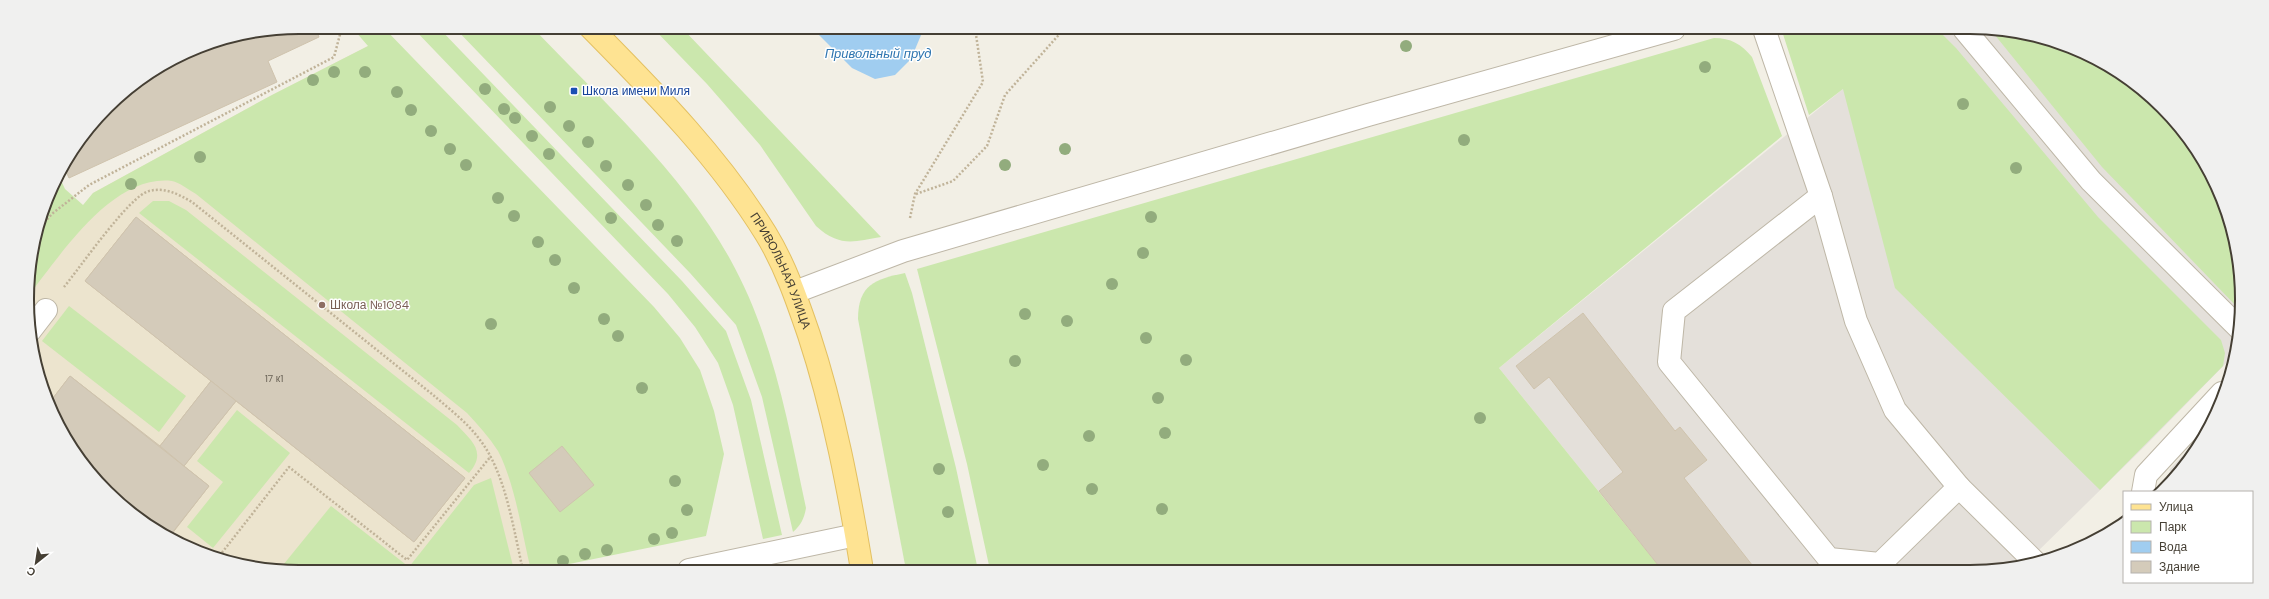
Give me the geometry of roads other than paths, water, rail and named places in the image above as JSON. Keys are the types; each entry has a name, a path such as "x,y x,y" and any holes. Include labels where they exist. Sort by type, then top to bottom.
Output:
{"main road":[{"name":"ПРИВОЛЬНАЯ УЛИЦА","path":"597,34 677,116 727,175 767,235 795,292 826,386 861,565"}],"lane":[{"path":"795,292 903,251 1368,114 1656,34"},
{"path":"1766,34 1821,196 1856,321 1895,410 1959,487 2031,558"},
{"path":"1968,34 2091,181 2234,323"},
{"path":"1821,196 1674,311 1668,362 1830,559 1880,564 1959,487"},
{"path":"35,324 46,310"},
{"path":"2143,491 2146,475 2215,400"},
{"path":"713,565 856,535"}],"water":[{"name":"Привольный пруд","path":"818,34 921,34 911,59 895,75 875,79 852,68"}],"place":[{"name":"Школа имени Миля","path":"574,91"},
{"name":"Школа №1084","path":"322,305"}]}
